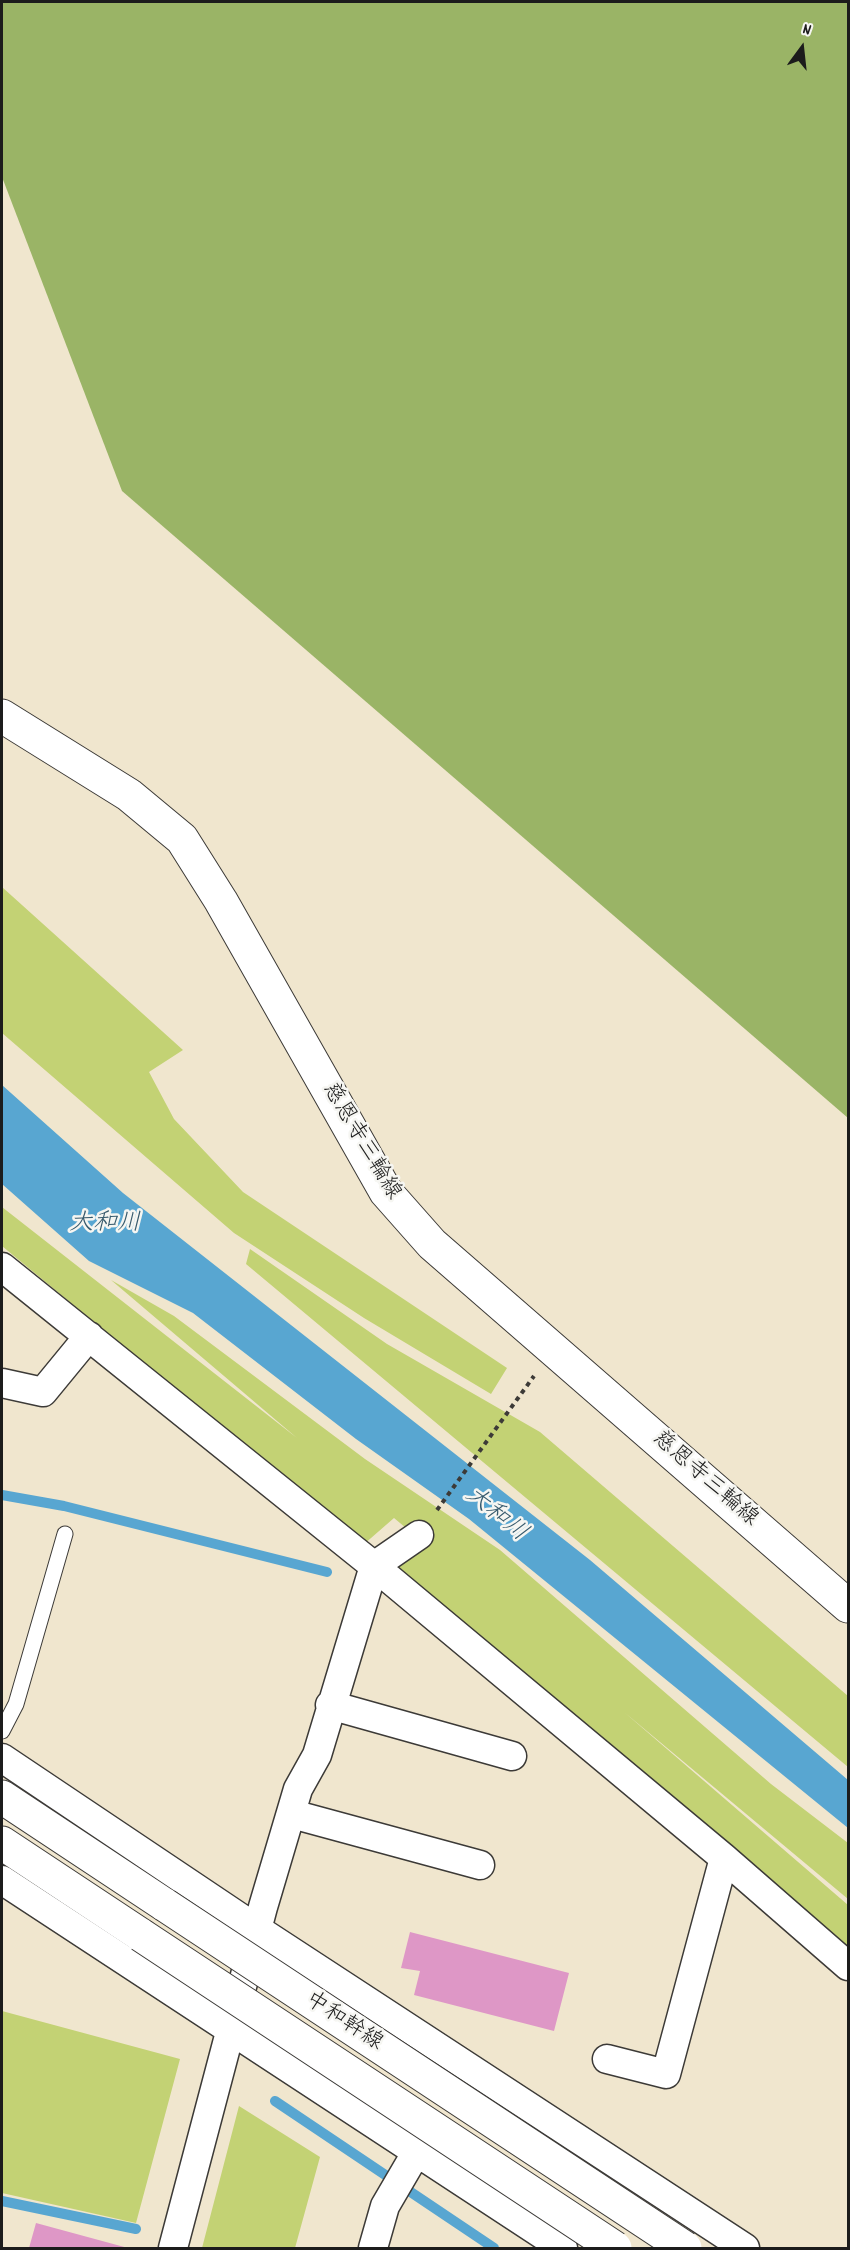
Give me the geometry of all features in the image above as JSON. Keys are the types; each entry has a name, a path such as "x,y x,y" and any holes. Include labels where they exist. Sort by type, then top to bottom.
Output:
{"main road":[{"name":"慈恩寺三輪線","path":"2,716 129,795 182,839 227,912 386,1192 432,1244 546,1360 849,1606"},
{"name":"中和幹線","path":"2,1797 685,2248"},
{"name":"中和幹線","path":"2,1843 615,2248"}],"street":[{"path":"2,1267 374,1566 724,1858 849,1966"},
{"path":"2,1383 43,1392 89,1336"},
{"path":"173,2248 256,1929 298,1789 317,1755 330,1705 374,1566 419,1535"},
{"path":"330,1705 512,1756"},
{"path":"2,1758 256,1929 745,2248"},
{"path":"292,1814 480,1865"},
{"path":"607,2059 666,2074 724,1858"},
{"path":"2,1880 230,2028 416,2154 563,2248"},
{"path":"373,2248 385,2206 416,2154"}],"lane":[{"path":"2,1731 16,1704 65,1533"}],"path":[{"path":"419,1535 546,1360"}],"green space":[{"path":"2,2 848,2 848,1118 122,491 2,177"},
{"path":"2,887 183,1050 149,1072 174,1119 243,1192 507,1368 491,1394 364,1318 234,1233 2,1033"},
{"path":"2,1207 297,1438 111,1280 174,1316 365,1459 500,1550 771,1784 848,1843 848,1899 624,1712 848,1905 848,1956 380,1559 418,1538 394,1518 363,1545 2,1246"},
{"path":"250,1249 387,1344 540,1432 848,1696 848,1767 246,1264"},
{"path":"2,2011 180,2059 136,2223 2,2193"},
{"path":"239,2106 320,2157 295,2248 202,2248"}],"water":[{"name":"大和川","path":"2,1085 123,1193 590,1560 848,1780 848,1828 469,1519 356,1439 193,1313 89,1261 2,1184"}],"building":[{"path":"410,1932 569,1973 554,2031 414,1995 420,1971 401,1968"},
{"path":"36,2223 128,2248 29,2248"}],"waterway":[{"path":"2,1495 64,1506 327,1572"},
{"path":"275,2101 494,2248"},
{"path":"2,2201 136,2229"}]}
